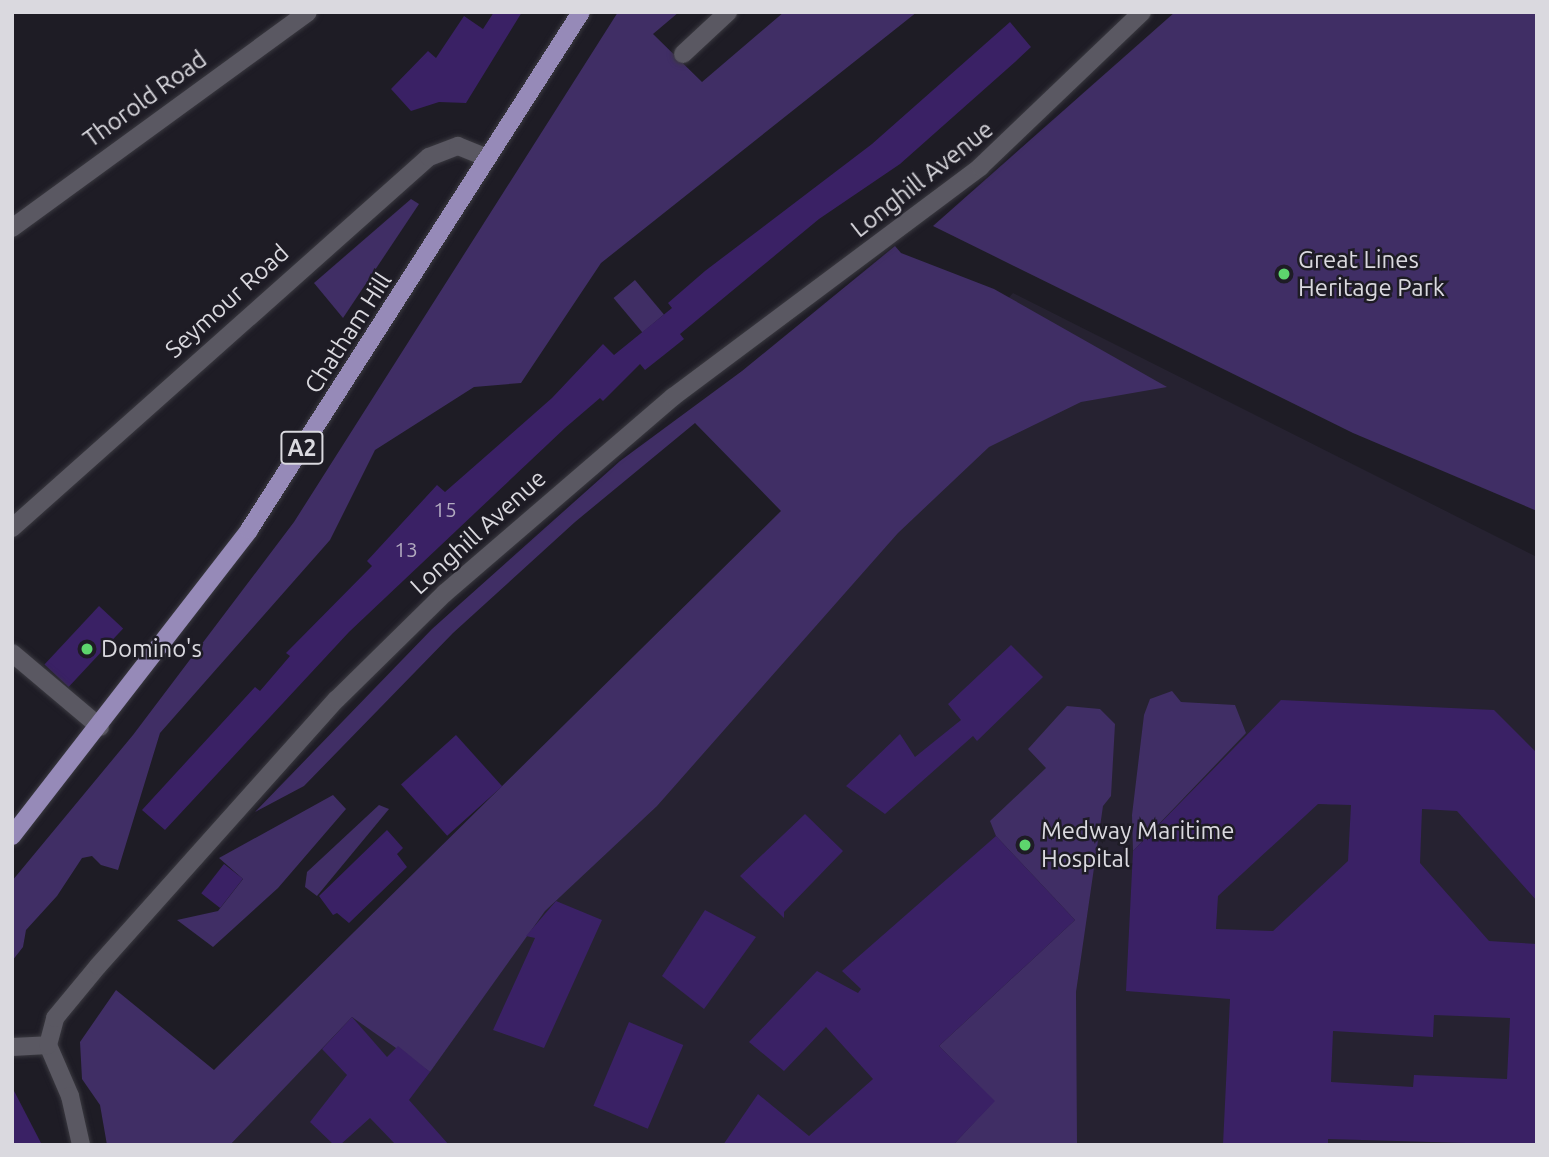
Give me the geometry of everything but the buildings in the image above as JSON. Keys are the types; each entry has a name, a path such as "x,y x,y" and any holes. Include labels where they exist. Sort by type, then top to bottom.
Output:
{"main road":[{"name":"Chatham Hill","path":"12,836 100,727 249,530 581,12"}],"street":[{"name":"Thorold Road","path":"12,228 308,12"},
{"path":"683,54 728,12"},
{"name":"Longhill Avenue","path":"48,1045 55,1018 90,976 337,699 445,593 673,397 918,216 1045,109 1142,12"},
{"name":"Seymour Road","path":"12,528 429,157 458,146 488,158"},
{"path":"12,653 100,727"},
{"path":"12,1047 48,1045 70,1096 81,1145"}],"shaded area":[{"path":"618,12 679,12 653,34 702,82 784,12 917,12 601,263 521,383 474,387 375,450 330,540 160,733 118,870 101,865 92,856 82,858 57,896 26,930 23,947 12,961 12,881 133,735 294,522"},
{"name":"Great Lines Heritage Park","path":"1175,12 1537,12 1537,511 1353,433 933,226"},
{"path":"411,199 419,204 343,318 314,283"},
{"path":"895,246 901,253 994,289 1167,387 1081,402 989,447 898,533 657,806 545,911 430,1072 352,1017 230,1145 107,1145 100,1105 82,1079 80,1042 116,990 214,1070 781,511 695,423 575,522 453,633 304,786 255,812 432,629 620,461 742,371"},
{"path":"635,280 664,314 642,332 614,298"},
{"name":"Medway Maritime Hospital","path":"1013,293 1537,557 1537,1145 230,1145 673,673"},
{"path":"1172,691 1181,702 1235,705 1246,733 1133,851 1132,815 1144,715 1150,699"},
{"path":"1067,706 1100,709 1115,724 1111,796 1103,806 1076,992 1077,1145 953,1145 994,1101 939,1046 1075,920 996,836 990,821 1046,768 1028,749"},
{"path":"333,795 346,809 278,888 213,947 177,920 218,911 243,879 219,858"},
{"path":"379,805 389,809 317,896 305,887 307,872"}],"place":[{"name":"Great Lines Heritage Park","path":"1284,274"},
{"name":"Domino's","path":"87,649"},
{"name":"Medway Maritime Hospital","path":"1025,845"}]}
